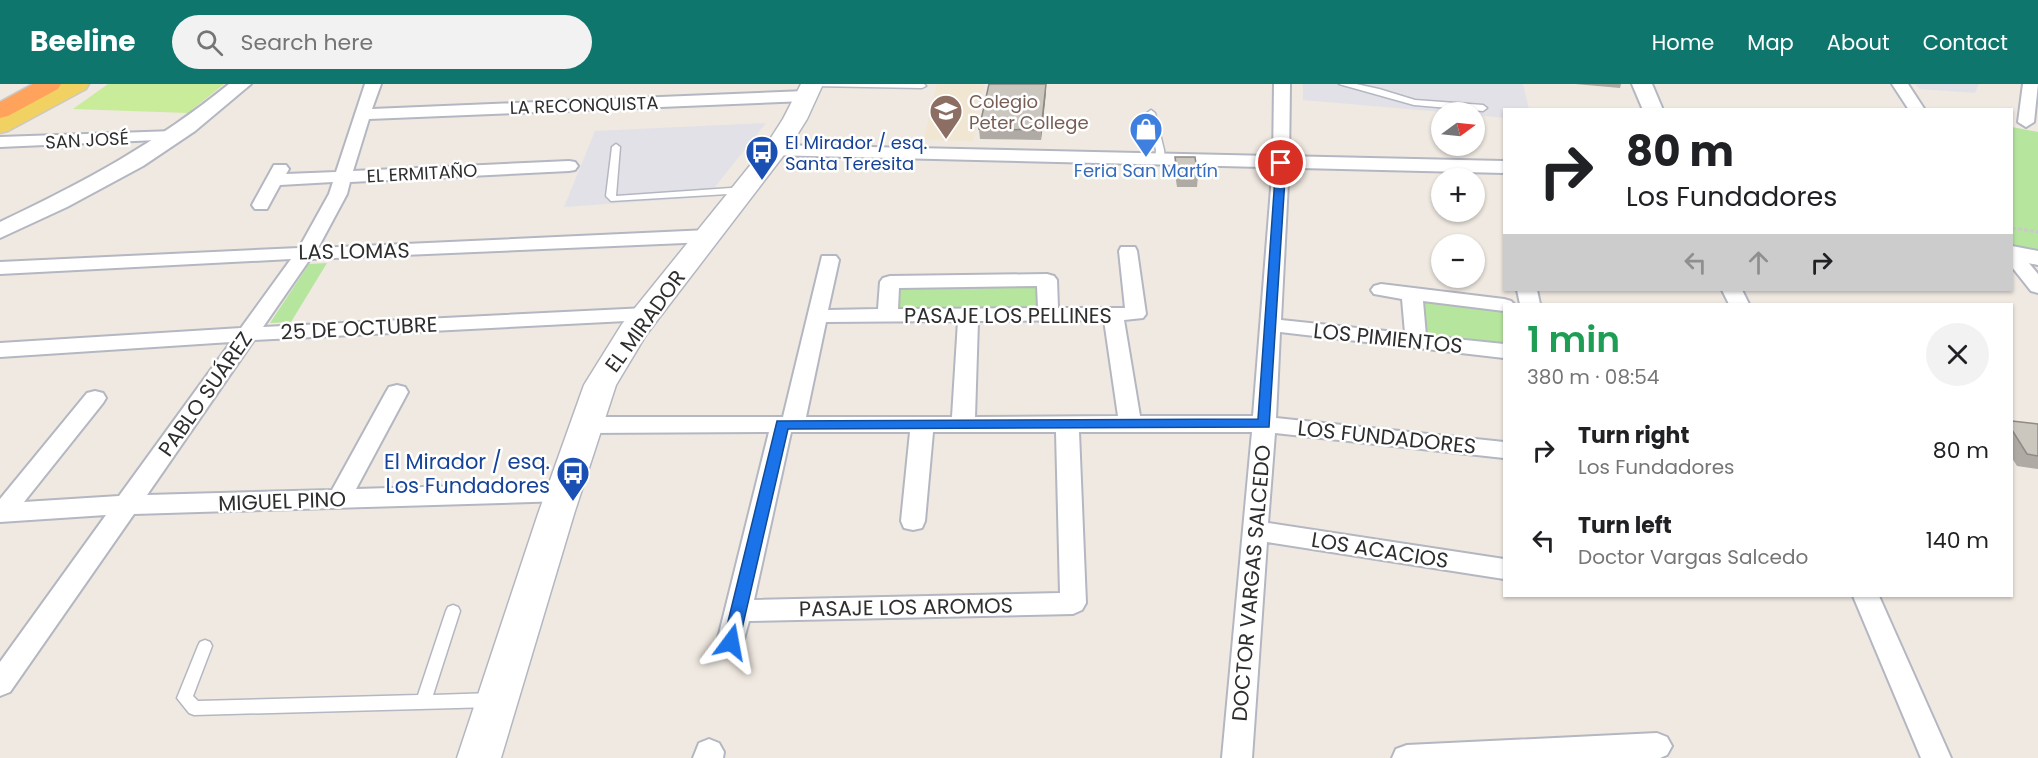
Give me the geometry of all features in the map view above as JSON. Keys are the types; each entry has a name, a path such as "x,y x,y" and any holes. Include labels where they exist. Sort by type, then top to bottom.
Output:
{"highway":[{"path":"0,111 50,84"}],"main road":[{"path":"0,126 78,84"},
{"name":"EL MIRADOR","path":"479,758 585,425 610,367 646,314 775,151 810,88"}],"street":[{"path":"0,231 113,174 174,136 241,84"},
{"name":"PABLO SUÁREZ","path":"2,680 304,253 330,211 373,84"},
{"name":"DOCTOR VARGAS SALCEDO","path":"1237,758 1271,325 1281,163 1282,84"},
{"path":"1642,84 1652,108"},
{"path":"1900,84 1916,108"},
{"path":"2025,122 2034,85"},
{"name":"LA RECONQUISTA","path":"362,114 810,88"},
{"name":"SAN JOSÉ","path":"0,142 174,136"},
{"path":"775,151 1503,167"},
{"name":"EL ERMITAÑO","path":"261,205 277,175 342,177 569,166"},
{"name":"LAS LOMAS","path":"0,268 708,236"},
{"name":"PASAJE LOS PELLINES","path":"817,316 1136,314 1128,251"},
{"path":"2013,254 2038,258"},
{"path":"2013,255 2038,287"},
{"path":"731,642 817,316 829,260"},
{"path":"886,316 890,282 1036,280 1047,280 1048,315"},
{"path":"1381,290 1503,305"},
{"path":"1412,294 1416,341"},
{"name":"25 DE OCTUBRE","path":"0,350 248,334 646,314"},
{"path":"1113,315 1130,424"},
{"path":"963,424 968,316"},
{"name":"LOS PIMIENTOS","path":"1271,325 1503,351"},
{"path":"339,499 397,392"},
{"path":"1,513 95,398"},
{"path":"913,521 922,424"},
{"name":"PASAJE LOS AROMOS","path":"738,611 1073,603 1067,424"},
{"name":"LOS FUNDADORES","path":"585,425 1264,424 1503,450"},
{"name":"MIGUEL PINO","path":"1,513 126,505 564,492"},
{"name":"LOS ACACIOS","path":"1256,531 1503,569"},
{"path":"1866,597 1936,758"},
{"path":"1407,758 1599,754 1657,746"}],"lane":[{"path":"1343,84 1379,91 1414,102 1431,103"},
{"path":"810,88 922,86"},
{"path":"1151,112 1161,150 1160,160"},
{"path":"616,147 611,196 614,198 745,190"},
{"path":"423,702 453,611"},
{"path":"205,646 185,698 195,708 497,700"}],"path":[{"path":"2013,228 2038,232"}],"shaded area":[{"path":"937,84 984,84 973,141 924,140"},
{"path":"1303,84 1523,84 1529,108 1503,108 1503,118 1485,116 1485,102 1431,102 1431,111 1303,100"},
{"path":"1915,84 1979,84 1975,93 1920,89"},
{"path":"766,123 707,197 564,207 595,131"}],"green space":[{"path":"108,84 224,84 188,113 73,109"},
{"path":"2013,127 2038,132 2038,250 2013,246"},
{"path":"327,263 291,322 270,323 309,264"},
{"path":"1045,281 1046,314 888,315 892,283"},
{"path":"1416,298 1503,310 1503,346 1419,336"}],"building":[{"path":"989,84 1046,84 1041,130 979,129"},
{"path":"1175,157 1195,157 1198,176 1178,176"},
{"path":"2013,421 2038,424 2038,456 2027,454 2013,432"}],"place":[{"name":"Colegio Peter College","path":"946,140"},
{"name":"Feria San Martín","path":"1146,158"},
{"name":"El Mirador / esq. Santa Teresita","path":"762,181"},
{"name":"El Mirador / esq. Los Fundadores","path":"573,502"}],"route":[{"path":"731,642 782,424 1264,424 1281,163"}]}
